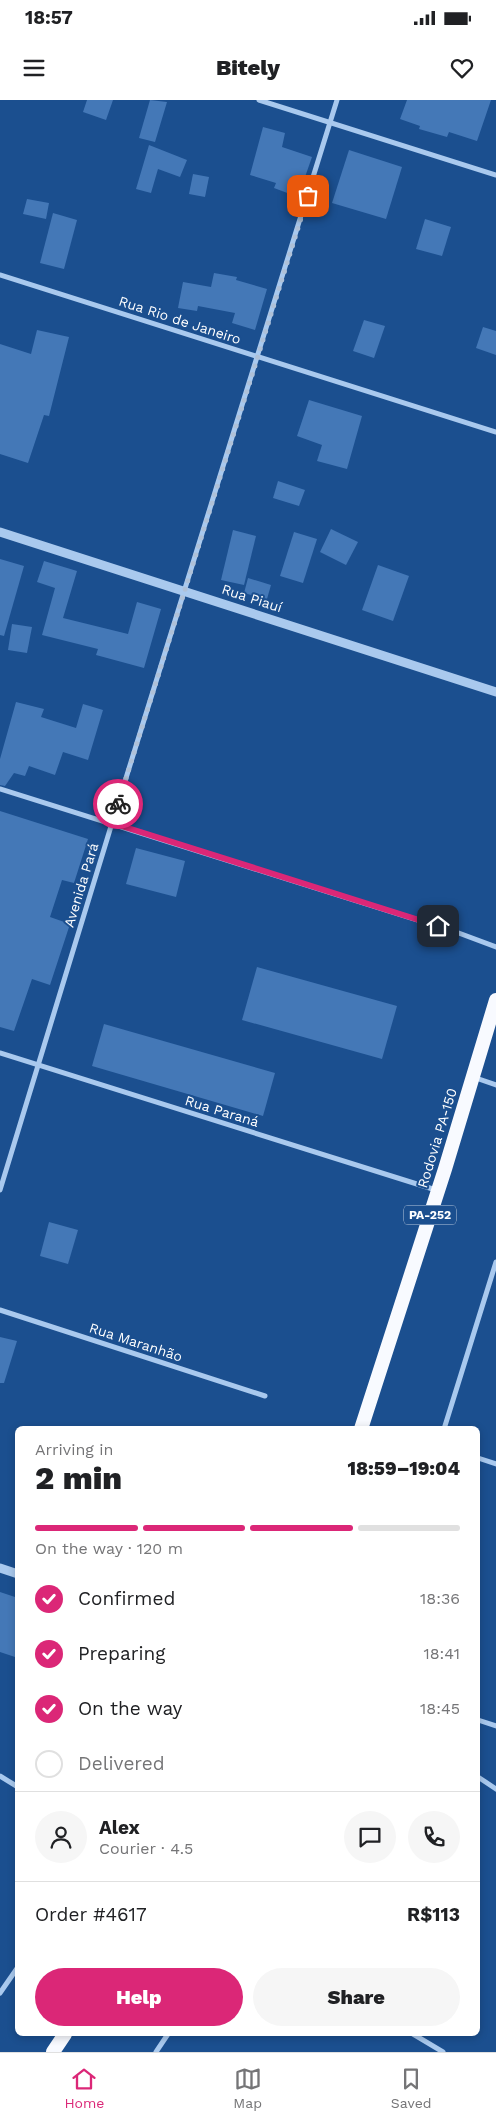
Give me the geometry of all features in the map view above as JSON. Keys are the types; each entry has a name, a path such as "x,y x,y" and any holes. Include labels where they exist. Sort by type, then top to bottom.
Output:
{"highway":[{"name":"Rodovia PA-150","path":"362,1426 438,1190 496,1000"},
{"path":"53,2052 64,2036"}],"street":[{"path":"260,100 330,124 496,175"},
{"name":"Avenida Pará","path":"0,1190 37,1065 337,100"},
{"name":"Rua Rio de Janeiro","path":"0,274 496,432"},
{"name":"Rua Piauí","path":"0,532 496,692"},
{"path":"0,789 456,932 496,948"},
{"name":"Rua Paraná","path":"0,1053 438,1190"},
{"path":"472,1077 496,1085"},
{"path":"445,1426 496,1262"},
{"name":"Rua Maranhão","path":"0,1310 265,1396"},
{"path":"480,1459 496,1464"},
{"path":"0,1568 15,1573"},
{"path":"480,1721 496,1726"},
{"path":"0,1776 15,1785"},
{"path":"480,1778 496,1789"},
{"path":"0,1993 15,1971"},
{"path":"156,2052 167,2036"},
{"path":"416,2036 443,2052"}],"building":[{"path":"87,100 113,100 106,120 83,112"},
{"path":"150,100 167,102 155,142 139,138"},
{"path":"407,100 491,100 477,141 449,132 447,137 419,129 420,126 400,119"},
{"path":"263,127 285,133 282,147 312,157 298,197 274,188 276,183 250,175"},
{"path":"149,145 187,160 180,177 158,169 151,193 136,189"},
{"path":"349,150 402,167 386,219 332,203"},
{"path":"193,174 209,177 205,197 189,194"},
{"path":"27,199 49,203 46,219 23,214"},
{"path":"53,213 77,220 64,269 40,263"},
{"path":"425,219 451,227 442,256 416,249"},
{"path":"214,273 237,277 236,280 267,289 255,330 232,323 235,313 198,306 197,311 178,308 183,282 211,287"},
{"path":"364,320 385,326 374,358 353,351"},
{"path":"483,327 496,331 496,355 476,348"},
{"path":"37,330 69,337 49,416 44,415 28,463 0,454 0,344 31,354"},
{"path":"309,400 362,416 347,469 317,461 322,445 297,436"},
{"path":"278,481 305,490 299,506 273,498"},
{"path":"331,529 358,542 346,565 320,552"},
{"path":"233,530 256,536 244,585 221,580"},
{"path":"294,532 317,539 303,583 280,576"},
{"path":"0,559 24,566 4,636 0,635"},
{"path":"44,561 77,571 63,618 128,634 137,602 161,609 144,668 96,655 98,649 42,635 55,588 37,582"},
{"path":"378,565 409,576 393,621 362,610"},
{"path":"248,578 271,585 267,599 244,593"},
{"path":"12,624 32,627 27,653 8,650"},
{"path":"16,702 44,709 41,717 76,728 83,704 103,710 88,760 63,752 55,775 29,766 25,776 14,773 5,786 0,785 0,759"},
{"path":"0,811 88,839 74,883 62,880 50,917 70,924 50,985 32,979 14,1031 0,1027"},
{"path":"136,848 185,861 176,897 126,884"},
{"path":"257,967 397,1006 382,1059 242,1020"},
{"path":"104,1024 275,1073 263,1116 92,1066"},
{"path":"49,1222 78,1230 68,1264 40,1256"},
{"path":"0,1337 17,1341 4,1383 0,1383"},
{"path":"0,1592 15,1597 15,1657 0,1652"}],"way so far":[{"path":"118,804 308,196"}],"route":[{"path":"118,804 112,823 438,926"}]}
